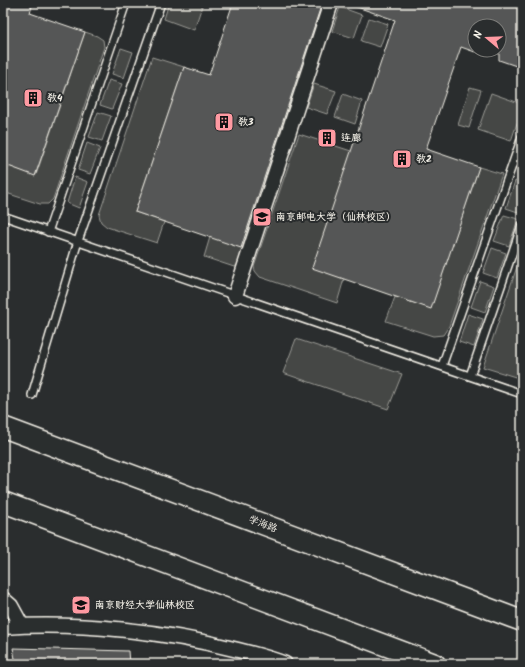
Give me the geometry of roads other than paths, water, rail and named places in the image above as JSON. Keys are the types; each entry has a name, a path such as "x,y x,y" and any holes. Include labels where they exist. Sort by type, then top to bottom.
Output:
{"main road":[{"name":"学海路","path":"3,428 522,621"},
{"path":"3,502 435,664"}],"street":[{"path":"235,296 331,3"},
{"path":"3,599 11,606 22,626"},
{"path":"3,627 22,626 97,628 158,634 207,642 273,659 285,664"}],"lane":[{"path":"48,232 126,3"},
{"path":"32,394 78,241 161,3"},
{"path":"442,366 522,137"},
{"path":"3,216 522,394"},
{"path":"470,376 522,225"}],"place":[{"name":"教4","path":"33,98"},
{"name":"教3","path":"224,122"},
{"name":"连廊","path":"327,138"},
{"name":"教2","path":"402,159"},
{"name":"南京邮电大学（仙林校区）","path":"262,217"},
{"name":"南京财经大学仙林校区","path":"81,605"}]}
